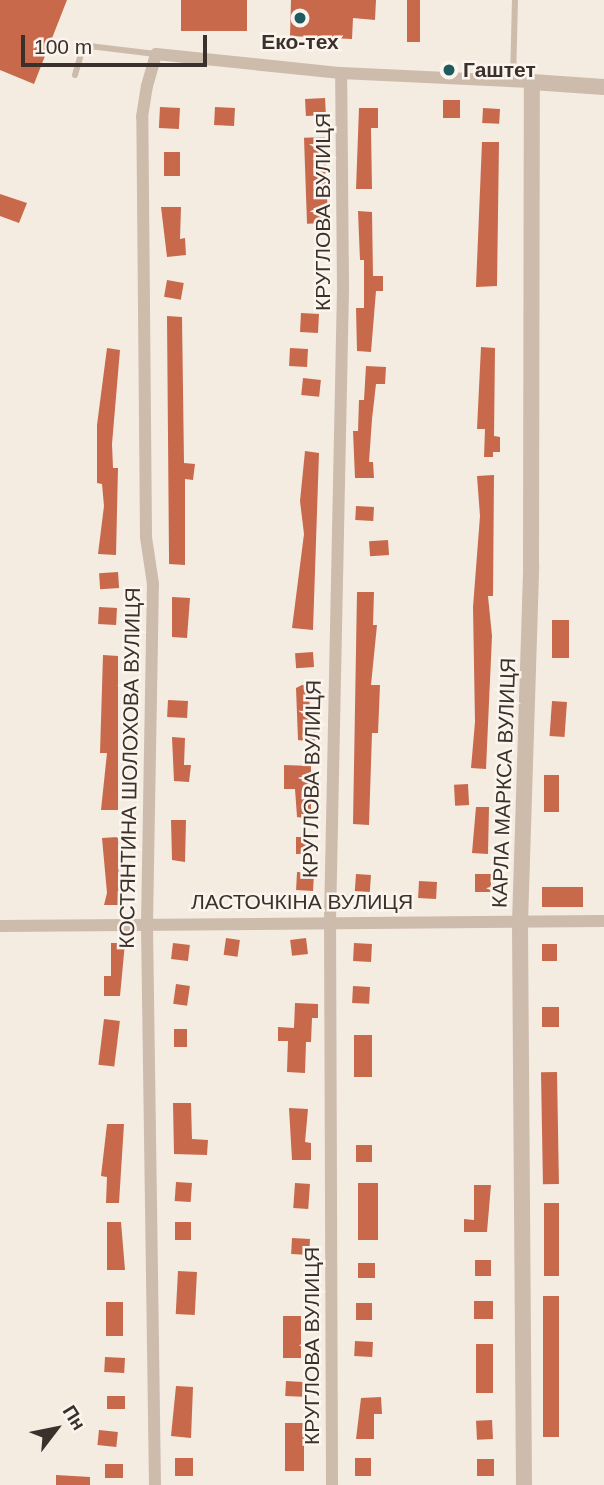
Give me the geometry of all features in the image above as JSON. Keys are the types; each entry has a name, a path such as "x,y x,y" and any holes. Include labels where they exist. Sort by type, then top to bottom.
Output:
{"street":[{"path":"156,54 341,73 604,87"},
{"name":"КОСТЯНТИНА ШОЛОХОВА ВУЛИЦЯ","path":"155,1485 147,923 153,584 146,537 142,117 156,54"},
{"name":"КРУГЛОВА ВУЛИЦЯ","path":"332,1485 330,920 343,288 341,73"},
{"name":"КАРЛА МАРКСА ВУЛИЦЯ","path":"524,1485 520,923 530,594 531,82"},
{"name":"ЛАСТОЧКІНА ВУЛИЦЯ","path":"0,926 330,920 520,923 604,921"}],"lane":[{"path":"513,83 515,0"},
{"path":"75,75 81,54 89,46 156,54"}],"building":[{"path":"0,0 67,0 34,84 0,70"},
{"path":"181,0 247,0 247,31 181,31"},
{"path":"291,0 376,0 375,20 353,18 352,39 290,36"},
{"path":"407,0 420,0 420,42 407,42"},
{"path":"325,98 326,115 306,116 305,99"},
{"path":"443,100 460,100 460,118 443,118"},
{"path":"160,107 180,108 179,129 159,128"},
{"path":"215,107 235,108 234,126 214,125"},
{"path":"359,108 378,108 378,128 371,128 372,189 356,189"},
{"path":"483,108 500,109 499,124 482,123"},
{"path":"325,137 328,223 307,224 304,138"},
{"path":"482,142 499,142 497,286 476,287"},
{"path":"164,152 180,152 180,176 164,176"},
{"path":"0,194 27,203 19,223 0,216"},
{"path":"161,207 181,207 180,239 185,238 186,255 167,257"},
{"path":"358,211 372,212 373,276 383,276 383,291 376,291 371,352 357,351 356,308 364,308 364,260 360,260"},
{"path":"167,280 184,283 181,300 164,297"},
{"path":"301,313 319,314 318,333 300,332"},
{"path":"167,316 182,317 184,463 195,464 193,480 185,479 185,565 169,564"},
{"path":"481,347 495,348 494,436 500,437 500,452 493,452 493,457 484,457 485,429 477,429"},
{"path":"107,348 120,350 112,444 113,468 118,468 116,555 98,554 104,506 102,484 97,483 97,425"},
{"path":"290,348 308,349 307,367 289,366"},
{"path":"366,366 386,367 385,384 376,384 369,462 373,462 374,478 355,478 353,431 358,431 359,400 364,400"},
{"path":"303,378 321,380 319,397 301,395"},
{"path":"305,451 319,453 313,630 292,628 304,534 300,501"},
{"path":"494,475 493,596 488,596 492,636 486,769 471,768 475,722 473,607 480,516 477,476"},
{"path":"356,506 374,507 373,521 355,520"},
{"path":"388,540 389,555 370,556 369,541"},
{"path":"118,572 119,588 100,589 99,573"},
{"path":"357,592 374,592 373,625 377,625 371,685 380,685 378,733 372,733 369,825 353,824"},
{"path":"172,597 190,598 187,638 172,637"},
{"path":"99,607 117,608 116,625 98,624"},
{"path":"552,620 569,620 569,658 552,658"},
{"path":"313,652 314,667 296,668 295,653"},
{"path":"103,655 118,656 118,810 101,810 107,753 100,753"},
{"path":"302,685 310,686 309,725 316,726 315,742 298,740 296,688"},
{"path":"168,700 188,701 187,718 167,717"},
{"path":"552,701 567,702 565,737 550,736"},
{"path":"172,737 185,738 184,765 191,765 189,782 174,781"},
{"path":"284,765 311,766 311,819 297,817 295,789 284,789"},
{"path":"544,775 559,775 559,812 544,812"},
{"path":"468,784 469,805 455,806 454,785"},
{"path":"476,807 489,807 488,854 472,853"},
{"path":"171,820 186,820 185,862 172,860"},
{"path":"118,837 119,905 104,905 107,893 102,838"},
{"path":"296,837 311,837 311,854 296,854"},
{"path":"297,872 314,873 313,891 296,890"},
{"path":"356,874 371,875 370,892 355,891"},
{"path":"475,874 491,874 491,892 475,892"},
{"path":"419,881 437,882 436,899 418,898"},
{"path":"542,887 583,887 583,907 542,907"},
{"path":"226,938 240,940 237,957 224,955"},
{"path":"306,938 308,954 292,956 290,940"},
{"path":"111,943 125,943 120,996 104,996 104,976 111,976"},
{"path":"173,943 190,945 188,961 171,959"},
{"path":"354,943 372,944 371,962 353,961"},
{"path":"542,944 557,944 557,961 542,961"},
{"path":"176,984 190,986 187,1006 173,1004"},
{"path":"353,986 370,987 369,1004 352,1003"},
{"path":"295,1003 318,1004 318,1018 312,1018 311,1042 306,1042 305,1073 287,1072 288,1041 278,1041 278,1027 294,1028"},
{"path":"542,1007 559,1007 559,1027 542,1027"},
{"path":"104,1019 120,1021 114,1067 98,1065"},
{"path":"174,1029 187,1029 187,1047 174,1047"},
{"path":"354,1035 372,1035 372,1077 354,1077"},
{"path":"541,1072 557,1072 559,1184 543,1184"},
{"path":"173,1103 191,1103 192,1139 208,1140 207,1155 174,1154"},
{"path":"289,1108 308,1109 305,1142 311,1143 311,1160 292,1160"},
{"path":"107,1124 124,1124 119,1203 106,1203 107,1177 101,1176"},
{"path":"356,1145 372,1145 372,1162 356,1162"},
{"path":"176,1182 192,1183 191,1202 175,1201"},
{"path":"295,1183 310,1184 308,1209 293,1208"},
{"path":"358,1183 378,1183 378,1240 358,1240"},
{"path":"474,1185 491,1185 487,1232 464,1232 464,1219 474,1220"},
{"path":"544,1203 559,1203 559,1276 544,1276"},
{"path":"107,1222 121,1222 125,1270 107,1270"},
{"path":"175,1222 191,1222 191,1240 175,1240"},
{"path":"292,1238 310,1239 309,1255 291,1254"},
{"path":"475,1260 491,1260 491,1276 475,1276"},
{"path":"358,1263 375,1263 375,1278 358,1278"},
{"path":"178,1271 197,1272 195,1315 176,1314"},
{"path":"543,1296 559,1296 559,1437 543,1437"},
{"path":"474,1301 493,1301 493,1319 474,1319"},
{"path":"106,1302 123,1302 123,1336 106,1336"},
{"path":"356,1303 372,1303 372,1320 356,1320"},
{"path":"283,1316 301,1316 301,1358 283,1358"},
{"path":"355,1341 373,1342 372,1357 354,1356"},
{"path":"476,1344 493,1344 493,1393 476,1393"},
{"path":"105,1357 125,1358 124,1373 104,1372"},
{"path":"286,1381 303,1382 302,1397 285,1396"},
{"path":"176,1386 193,1387 191,1438 171,1436"},
{"path":"107,1396 125,1396 125,1409 107,1409"},
{"path":"381,1397 382,1414 374,1414 374,1439 356,1439 361,1398"},
{"path":"492,1420 493,1439 477,1440 476,1421"},
{"path":"285,1423 304,1423 304,1471 285,1471"},
{"path":"99,1430 118,1432 116,1447 97,1445"},
{"path":"175,1458 193,1458 193,1476 175,1476"},
{"path":"355,1458 371,1458 371,1476 355,1476"},
{"path":"477,1459 494,1459 494,1476 477,1476"},
{"path":"105,1464 123,1464 123,1478 105,1478"},
{"path":"56,1475 90,1477 90,1485 56,1485"}],"place":[{"name":"Еко-тех","path":"300,18"},
{"name":"Гаштет","path":"449,70"}]}
